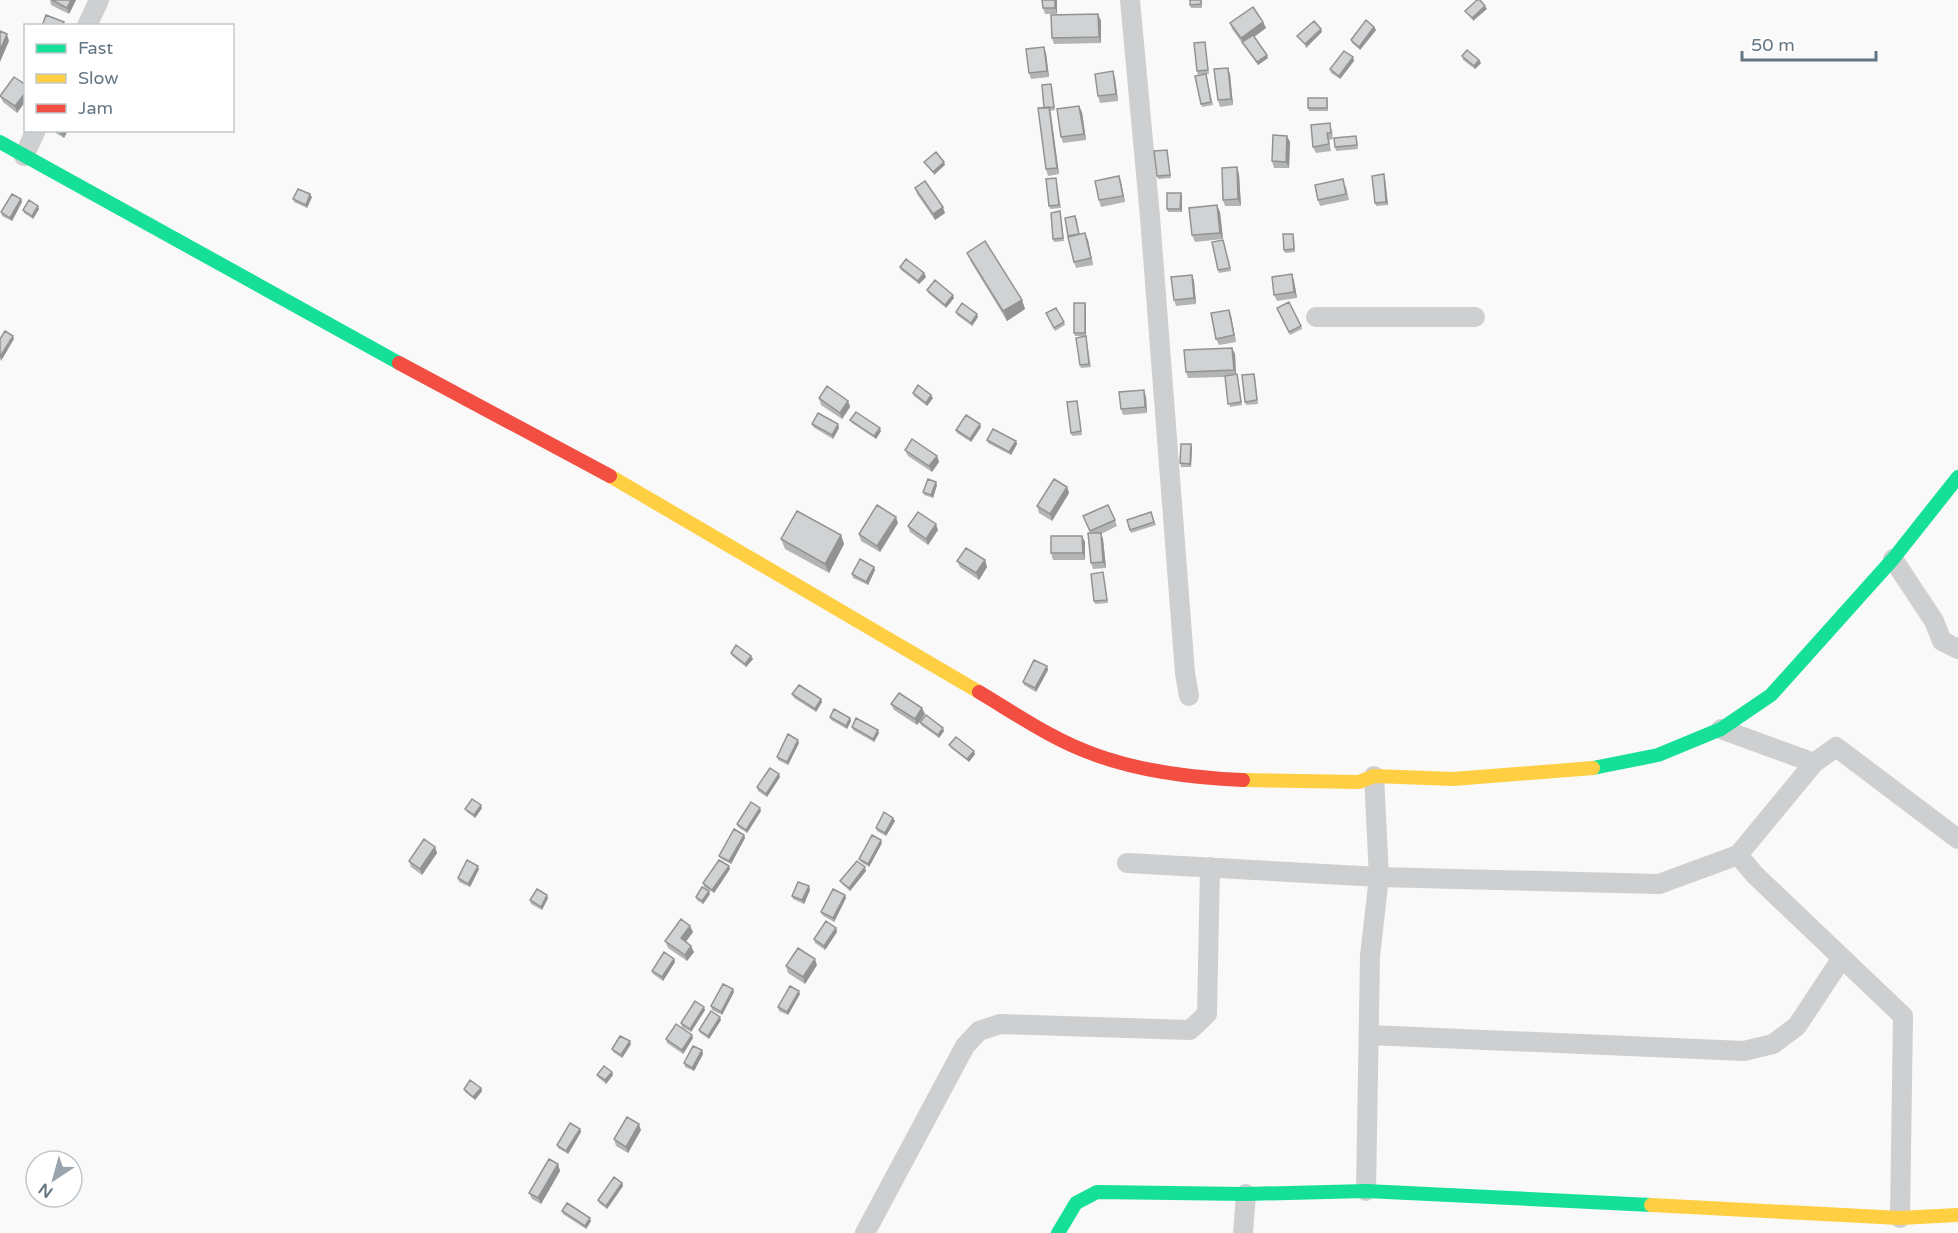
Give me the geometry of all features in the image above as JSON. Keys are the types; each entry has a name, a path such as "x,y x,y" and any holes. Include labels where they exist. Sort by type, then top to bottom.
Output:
{"street":[{"path":"88,24 99,0"},
{"path":"1130,0 1150,217 1185,673 1189,696"},
{"path":"24,156 35,132"},
{"path":"0,142 265,291 650,498 1040,728 1093,754 1144,767 1215,779 1359,782 1374,776 1453,779 1592,768 1658,755 1721,729 1771,695 1788,679 1893,559 1958,477"},
{"path":"1316,317 1475,317"},
{"path":"1893,559 1934,621 1942,641 1958,649"},
{"path":"1721,729 1814,763"},
{"path":"1127,863 1379,877 1659,884 1738,855 1814,763 1836,747 1958,839"},
{"path":"1366,1191 1370,956 1379,877 1374,776"},
{"path":"1738,855 1903,1016 1900,1218"},
{"path":"865,1233 966,1046 980,1031 1000,1024 1190,1030 1207,1014 1210,867"},
{"path":"1369,1035 1744,1051 1773,1044 1797,1026 1842,958"},
{"path":"1058,1233 1076,1203 1097,1192 1246,1194 1366,1191 1900,1218 1958,1215"},
{"path":"1244,1233 1246,1194"}],"building":[{"path":"52,0 71,0 67,8"},
{"path":"1042,0 1055,0 1055,8 1043,8"},
{"path":"1190,0 1201,0 1201,4 1190,5"},
{"path":"1477,0 1485,6 1472,18 1465,11"},
{"path":"1253,7 1263,22 1241,38 1230,23"},
{"path":"1098,14 1099,37 1052,38 1051,15"},
{"path":"46,15 64,22 63,24 43,24"},
{"path":"1366,20 1374,27 1359,47 1351,40"},
{"path":"1314,21 1321,29 1305,44 1297,36"},
{"path":"0,31 7,34 0,50"},
{"path":"1253,35 1267,55 1257,62 1242,42"},
{"path":"1205,42 1208,70 1197,71 1194,43"},
{"path":"1044,47 1047,71 1029,73 1026,49"},
{"path":"1467,50 1479,60 1474,66 1462,56"},
{"path":"1344,51 1353,57 1339,76 1330,69"},
{"path":"1228,68 1231,99 1218,100 1214,69"},
{"path":"1113,71 1116,94 1098,96 1095,74"},
{"path":"1206,74 1211,102 1201,104 1195,76"},
{"path":"14,77 24,84 24,95 15,106 0,96"},
{"path":"1051,84 1054,107 1044,108 1042,85"},
{"path":"1308,98 1327,98 1327,108 1308,108"},
{"path":"1079,106 1084,134 1061,137 1057,109"},
{"path":"1049,107 1057,168 1046,169 1038,108"},
{"path":"1330,123 1331,133 1327,133 1329,144 1313,147 1311,125"},
{"path":"1273,135 1287,136 1286,162 1272,161"},
{"path":"1356,136 1357,145 1335,147 1334,138"},
{"path":"1167,150 1170,175 1157,176 1154,151"},
{"path":"936,152 944,162 933,172 924,162"},
{"path":"1237,167 1238,199 1223,200 1222,168"},
{"path":"1384,174 1386,202 1375,203 1372,176"},
{"path":"1119,176 1123,196 1099,200 1095,181"},
{"path":"1056,178 1059,205 1049,206 1046,179"},
{"path":"1343,179 1346,194 1318,200 1315,185"},
{"path":"925,181 943,207 933,214 915,188"},
{"path":"298,189 310,194 306,205 293,199"},
{"path":"1167,193 1181,193 1180,209 1167,209"},
{"path":"12,194 21,199 10,218 1,212"},
{"path":"29,200 38,206 32,216 23,210"},
{"path":"1217,205 1220,233 1192,235 1189,208"},
{"path":"1060,211 1063,238 1053,239 1051,213"},
{"path":"1075,216 1079,234 1068,236 1065,218"},
{"path":"1085,233 1091,258 1074,262 1068,237"},
{"path":"1283,234 1293,234 1294,249 1284,250"},
{"path":"1223,240 1230,268 1218,270 1212,242"},
{"path":"985,241 1022,300 1003,311 967,253"},
{"path":"906,259 924,273 918,281 900,267"},
{"path":"1292,274 1294,292 1274,295 1272,277"},
{"path":"1192,275 1194,298 1174,300 1171,277"},
{"path":"935,280 953,295 945,305 927,290"},
{"path":"1289,302 1301,326 1289,332 1277,308"},
{"path":"962,303 977,314 971,323 956,312"},
{"path":"1074,303 1085,303 1085,333 1074,333"},
{"path":"1056,308 1064,322 1054,328 1046,313"},
{"path":"1229,310 1234,335 1216,339 1211,313"},
{"path":"5,331 13,336 0,357 0,339"},
{"path":"1086,336 1089,364 1080,365 1076,338"},
{"path":"1232,348 1234,370 1186,372 1184,350"},
{"path":"1237,374 1241,402 1228,404 1225,376"},
{"path":"1254,374 1257,400 1245,402 1242,375"},
{"path":"918,385 931,395 926,403 913,393"},
{"path":"827,386 848,401 840,413 819,398"},
{"path":"1144,390 1145,407 1121,409 1119,392"},
{"path":"1077,401 1081,431 1071,433 1067,402"},
{"path":"856,412 880,428 874,436 850,420"},
{"path":"818,413 838,424 832,435 812,424"},
{"path":"966,415 980,424 970,439 956,430"},
{"path":"993,429 1016,441 1009,452 987,440"},
{"path":"912,439 937,456 929,466 905,450"},
{"path":"1181,444 1191,444 1190,464 1180,463"},
{"path":"928,479 936,482 931,495 923,492"},
{"path":"1054,479 1067,487 1050,514 1037,506"},
{"path":"877,505 896,517 877,546 859,534"},
{"path":"1108,505 1115,520 1090,531 1083,516"},
{"path":"797,511 841,535 825,564 781,539"},
{"path":"918,512 936,524 926,539 908,526"},
{"path":"1151,512 1154,522 1130,530 1127,520"},
{"path":"1088,533 1101,533 1103,562 1091,563"},
{"path":"1051,536 1082,536 1083,553 1051,553"},
{"path":"966,548 985,560 976,573 957,561"},
{"path":"860,559 874,567 866,582 852,574"},
{"path":"1103,572 1107,600 1094,601 1091,574"},
{"path":"736,645 751,656 745,664 731,653"},
{"path":"1034,660 1047,666 1035,688 1023,682"},
{"path":"799,685 821,699 815,709 792,694"},
{"path":"899,693 922,708 915,719 891,704"},
{"path":"834,709 850,718 846,726 830,717"},
{"path":"926,715 943,728 938,735 920,722"},
{"path":"856,718 878,730 873,739 852,727"},
{"path":"788,734 798,740 787,762 777,757"},
{"path":"956,737 974,751 967,759 949,745"},
{"path":"770,768 779,774 766,794 757,787"},
{"path":"472,799 481,805 474,815 465,809"},
{"path":"751,802 760,808 746,830 737,824"},
{"path":"884,812 893,818 885,833 876,828"},
{"path":"734,829 744,835 729,861 719,856"},
{"path":"872,835 881,840 868,864 859,859"},
{"path":"424,839 435,847 420,869 409,861"},
{"path":"467,860 478,866 468,884 458,878"},
{"path":"719,860 729,866 712,890 703,883"},
{"path":"857,861 865,867 849,888 840,881"},
{"path":"798,882 809,886 802,900 792,896"},
{"path":"702,887 709,891 702,901 696,897"},
{"path":"537,889 547,895 541,907 530,900"},
{"path":"833,889 845,895 833,918 821,912"},
{"path":"681,919 690,926 681,938 691,946 685,955 665,941"},
{"path":"826,921 836,928 824,946 814,939"},
{"path":"798,948 815,959 803,977 786,966"},
{"path":"664,952 674,959 662,977 652,971"},
{"path":"723,984 733,989 721,1012 711,1006"},
{"path":"790,986 799,991 787,1012 778,1007"},
{"path":"695,1001 704,1007 690,1029 681,1023"},
{"path":"711,1011 720,1017 708,1036 699,1030"},
{"path":"676,1024 692,1035 682,1050 666,1039"},
{"path":"620,1036 630,1041 621,1055 612,1049"},
{"path":"693,1046 702,1050 692,1068 684,1063"},
{"path":"604,1066 612,1072 605,1080 597,1075"},
{"path":"470,1080 481,1088 473,1097 464,1089"},
{"path":"627,1117 639,1124 626,1147 614,1139"},
{"path":"570,1123 580,1129 566,1151 557,1145"},
{"path":"549,1159 558,1164 538,1198 529,1193"},
{"path":"614,1177 622,1183 606,1206 598,1200"},
{"path":"567,1203 590,1218 585,1226 562,1211"}],"traffic: fast":[{"path":"0,142 399,363"},
{"path":"1593,768 1658,755 1721,729 1771,695 1893,559 1958,477"},
{"path":"1058,1233 1076,1203 1097,1192 1246,1194 1366,1191 1651,1205"}],"traffic: slow":[{"path":"610,476 979,692"},
{"path":"1243,780 1359,782 1374,776 1453,779 1593,768"},
{"path":"1651,1205 1900,1218 1958,1215"}],"traffic: jam":[{"path":"399,363 610,476"},
{"path":"979,692 1064,742 1111,760 1167,773 1243,780"}]}
